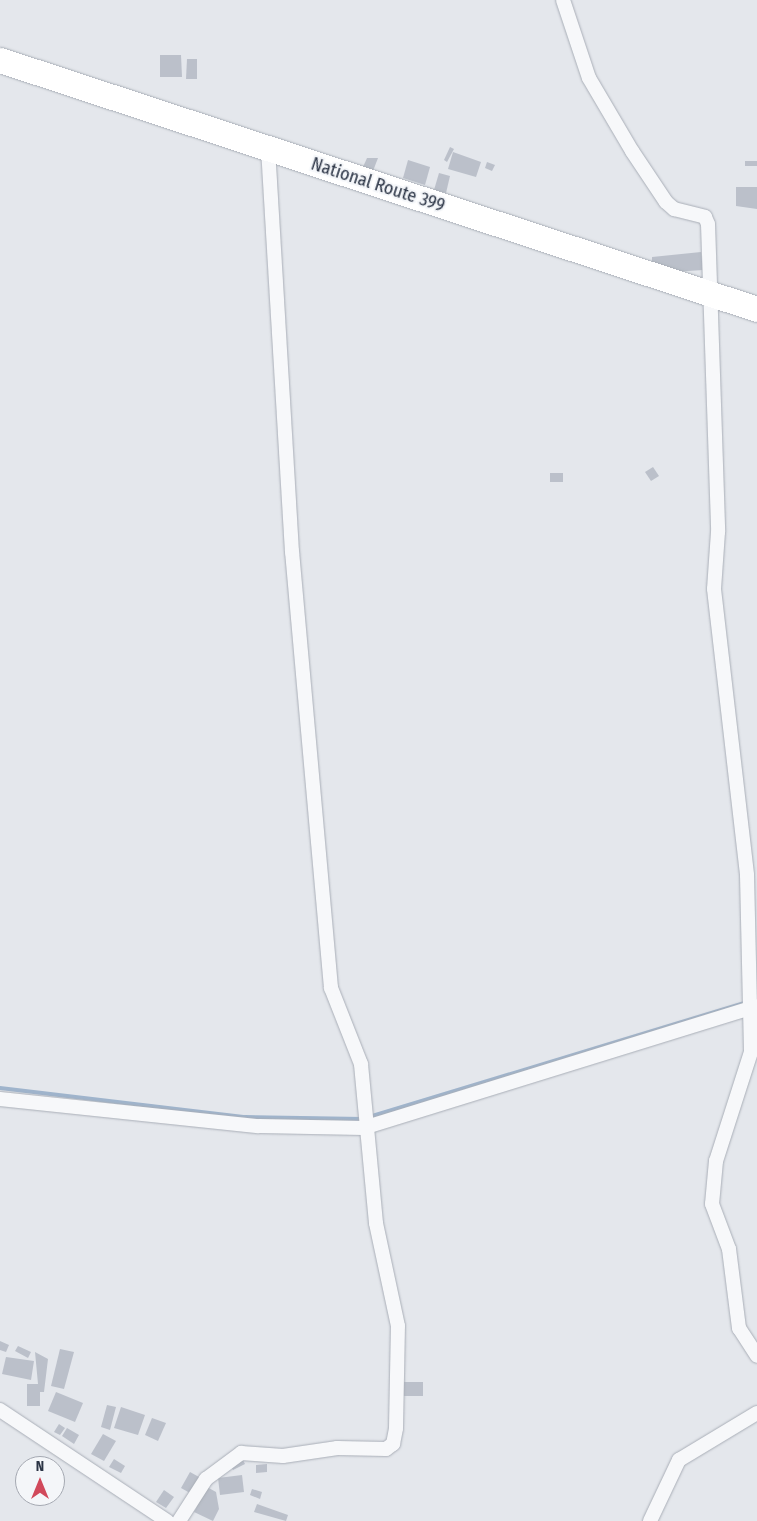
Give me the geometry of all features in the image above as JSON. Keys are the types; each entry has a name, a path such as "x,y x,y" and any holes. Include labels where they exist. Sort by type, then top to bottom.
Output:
{"highway":[{"name":"National Route 399","path":"0,60 757,309"}],"street":[{"path":"563,0 589,78 632,151 666,202 674,209 705,217 708,224 712,294 718,532 714,589 747,875 752,1004 751,1052 716,1161 712,1204 729,1249 739,1328 757,1356"},
{"path":"179,1521 206,1479 241,1453 283,1456 336,1448 386,1449 393,1444 398,1326 376,1223 361,1064 331,988 292,552 268,148"},
{"path":"0,1099 259,1126 367,1121 752,1004"},
{"path":"0,1410 167,1521"},
{"path":"650,1521 679,1460 757,1413"}],"building":[{"path":"160,55 181,55 182,77 160,77"},
{"path":"187,59 197,59 197,79 186,79"},
{"path":"450,147 454,149 447,162 444,160"},
{"path":"453,152 481,162 476,177 448,169"},
{"path":"367,158 378,158 373,171 363,167"},
{"path":"408,160 430,167 425,185 403,178"},
{"path":"745,161 757,161 757,166 745,166"},
{"path":"487,162 495,165 492,171 485,168"},
{"path":"439,173 450,176 446,193 434,190"},
{"path":"736,187 757,187 757,209 736,206"},
{"path":"701,252 703,270 673,272 652,267 652,257"},
{"path":"653,467 659,476 651,481 645,472"},
{"path":"550,473 563,473 563,482 550,482"},
{"path":"0,1341 9,1345 6,1352 0,1350"},
{"path":"18,1346 31,1352 28,1358 15,1351"},
{"path":"60,1349 74,1352 64,1389 51,1386"},
{"path":"35,1352 48,1359 44,1392 40,1392 40,1406 27,1406 27,1384 38,1384"},
{"path":"6,1357 34,1361 31,1380 2,1374"},
{"path":"401,1382 423,1382 423,1396 401,1396"},
{"path":"56,1392 83,1403 75,1422 48,1411"},
{"path":"107,1405 116,1407 110,1430 101,1427"},
{"path":"121,1407 145,1415 138,1435 114,1428"},
{"path":"152,1418 166,1423 158,1441 145,1435"},
{"path":"59,1424 65,1428 60,1435 54,1432"},
{"path":"67,1428 79,1435 74,1444 62,1436"},
{"path":"103,1434 116,1441 104,1461 91,1454"},
{"path":"114,1459 125,1466 121,1473 109,1467"},
{"path":"243,1460 245,1464 233,1470 231,1467"},
{"path":"267,1464 267,1472 256,1473 256,1465"},
{"path":"190,1472 199,1477 190,1493 181,1488"},
{"path":"242,1475 244,1492 220,1495 218,1478"},
{"path":"207,1487 216,1492 219,1509 213,1521 194,1512"},
{"path":"252,1489 262,1492 260,1499 250,1495"},
{"path":"164,1490 174,1497 166,1508 156,1502"},
{"path":"257,1504 288,1515 286,1521 254,1512"}],"waterway":[{"path":"369,1117 748,1002"},
{"path":"0,1088 245,1117 363,1119"}]}
